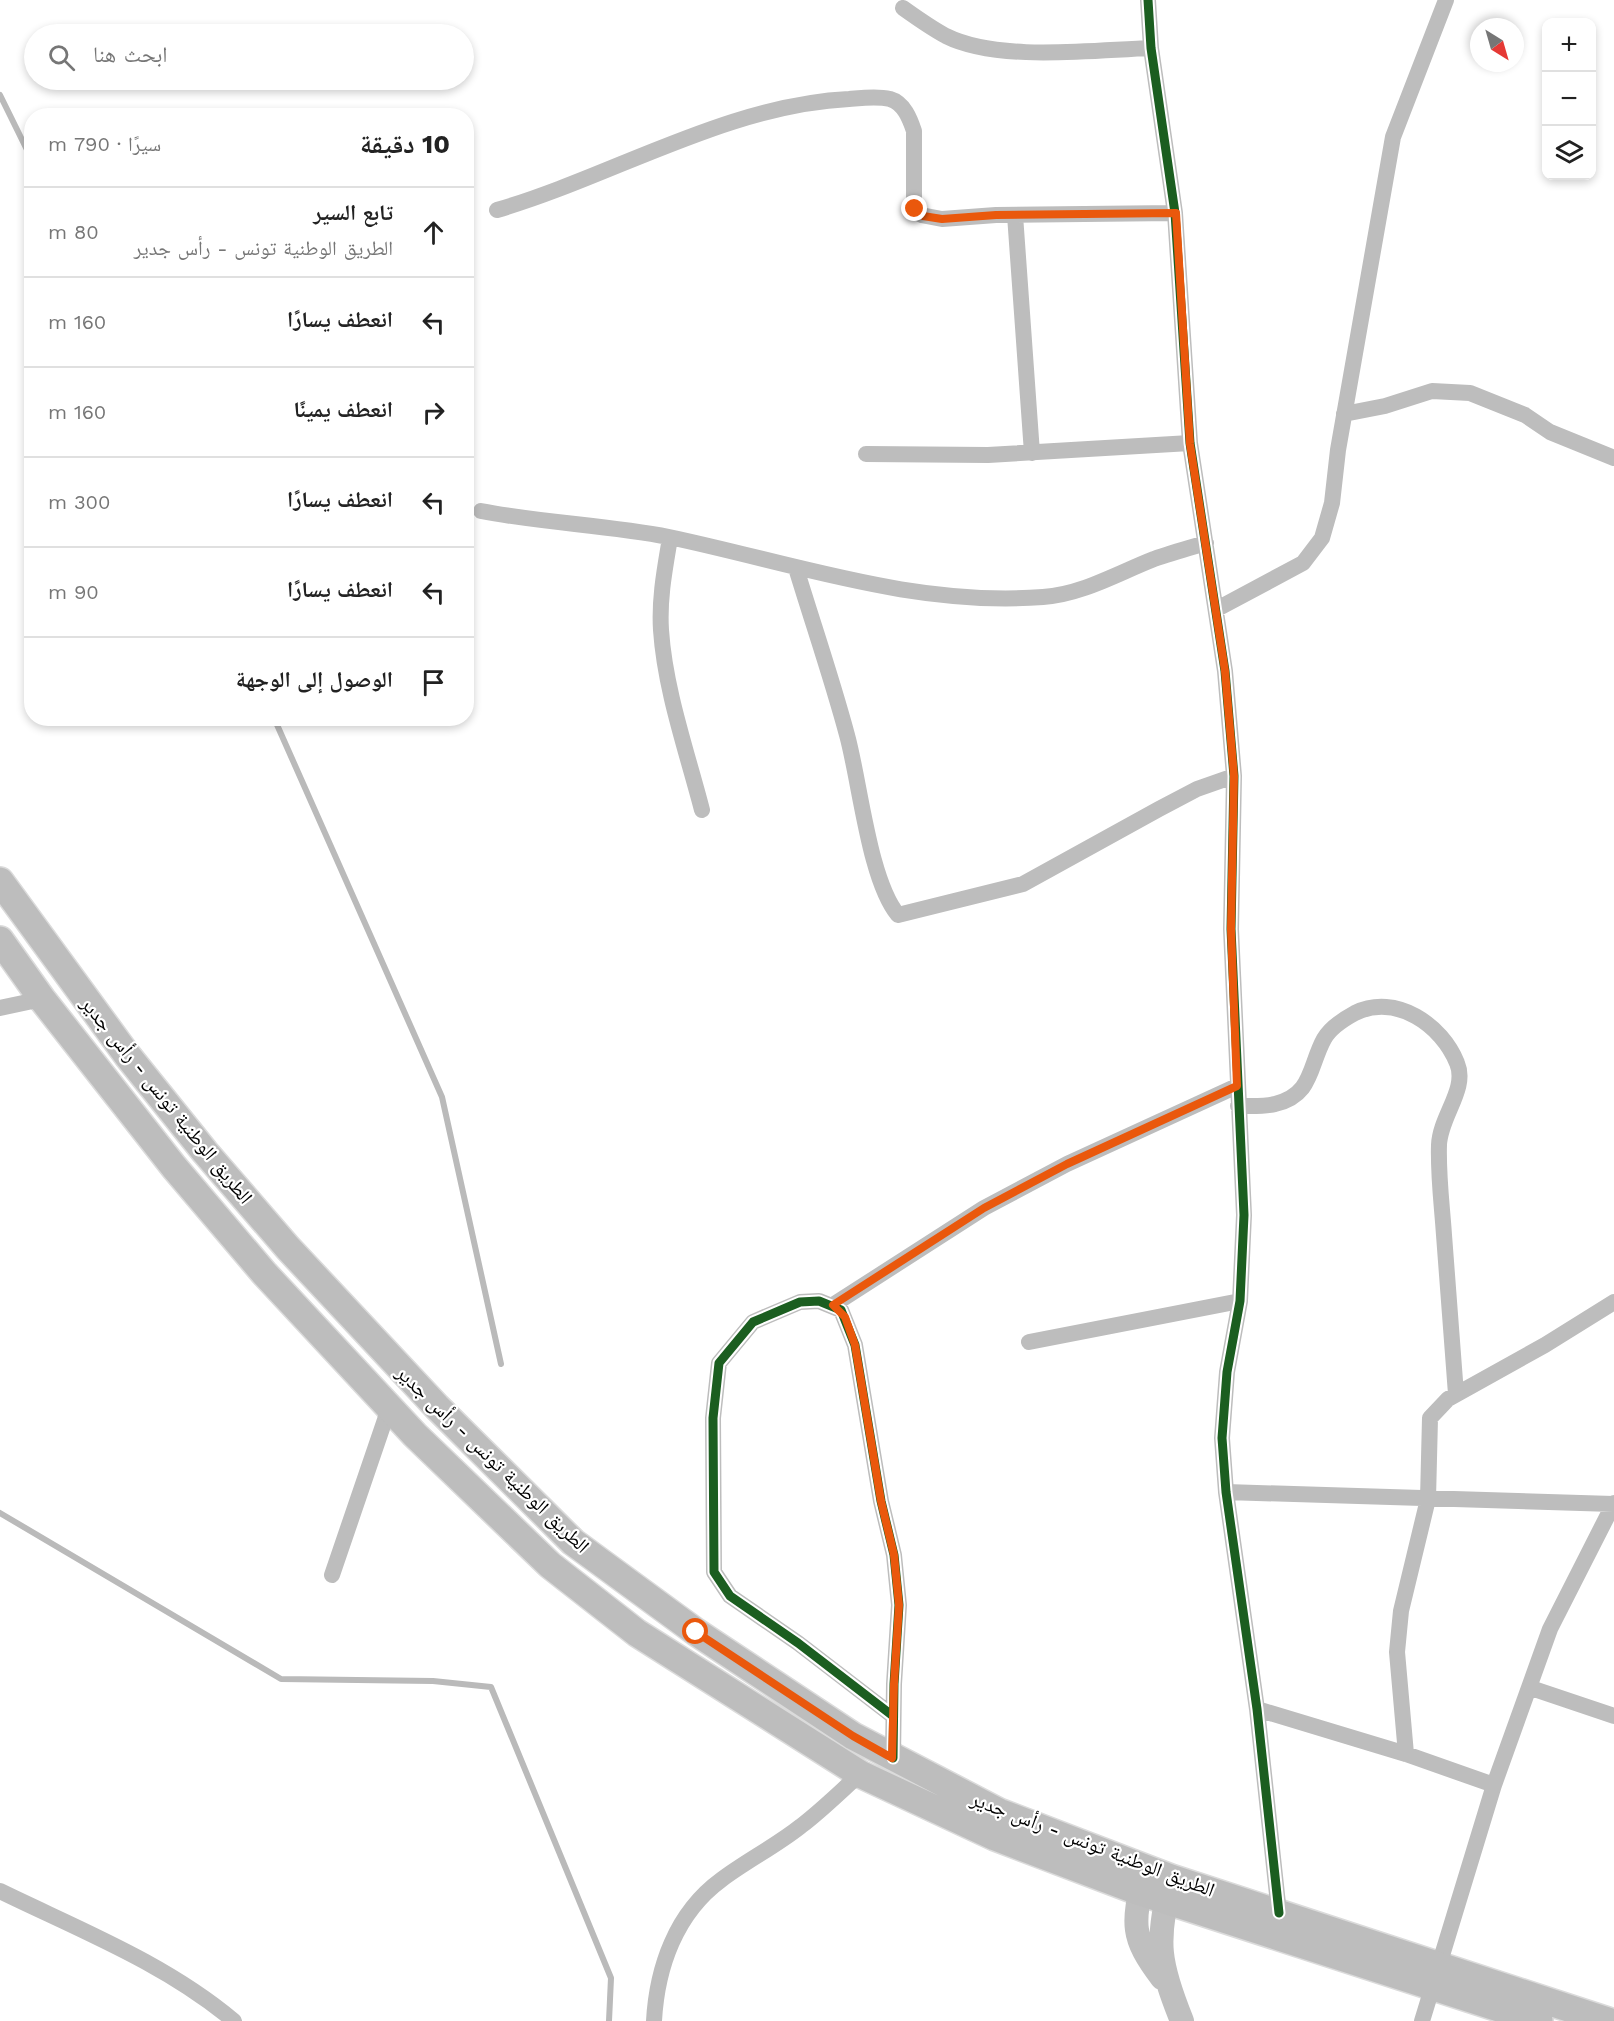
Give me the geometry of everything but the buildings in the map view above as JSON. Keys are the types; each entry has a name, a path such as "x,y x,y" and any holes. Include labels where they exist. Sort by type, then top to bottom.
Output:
{"main road":[{"name":"الطريق الوطنية تونس - رأس جدير","path":"0,881 127,1055 288,1248 437,1407 573,1542 696,1632 853,1736 999,1812 1143,1880"},
{"name":"الطريق الوطنية تونس - رأس جدير","path":"0,940 42,999 181,1176 264,1273 389,1408 550,1565 636,1633 860,1774 995,1837 1143,1880 1435,1975 1608,2021"},
{"name":"الطريق الوطنية تونس - رأس جدير","path":"1169,1889 1279,1913 1435,1975 1539,2021"}],"street":[{"path":"1148,0 1151,48 1176,213 1190,444 1225,671 1234,776 1231,929 1244,1215 1240,1300 1227,1372 1222,1438 1226,1492 1257,1709 1279,1913"},
{"path":"1216,609 1296,567 1316,548 1322,538 1332,503 1344,414 1393,137 1446,0"},
{"path":"903,8 947,37 995,50 1072,51 1151,48"},
{"path":"497,210 539,198 737,120 825,100 869,98 892,100 903,109 910,120 914,131 914,202 919,214 942,219 1015,215 1176,213"},
{"path":"1015,215 1032,453"},
{"path":"1344,414 1432,391 1470,393 1525,415 1550,432 1614,458"},
{"path":"866,454 988,455 1190,444"},
{"path":"481,511 523,519 627,530 670,538 862,584 996,598 1045,597 1091,586 1155,559 1206,543"},
{"path":"670,538 661,593 661,630 667,670 702,810"},
{"path":"796,568 848,737 871,844 884,891 898,915 1023,884 1159,808 1197,789 1234,776"},
{"path":"0,1008 42,999"},
{"path":"1238,1106 1275,1104 1294,1095 1311,1078 1329,1033 1347,1018 1370,1007 1385,1006 1413,1015 1431,1027 1443,1040 1457,1062 1461,1076 1459,1088 1439,1131 1437,1180 1443,1215 1456,1394"},
{"path":"833,1305 984,1208 1067,1164 1237,1086"},
{"path":"1029,1342 1240,1300"},
{"path":"892,1758 899,1605 894,1555 881,1501 855,1345 845,1317 833,1305 819,1301 800,1302 753,1322 719,1364 713,1418 714,1572 730,1596 798,1643 893,1716"},
{"path":"1406,1754 1397,1652 1401,1611 1428,1499 1430,1419 1435,1410 1456,1394 1614,1302"},
{"path":"332,1575 389,1408"},
{"path":"1226,1492 1613,1504 1550,1629 1531,1688 1494,1785 1422,2021"},
{"path":"1531,1688 1614,1716"},
{"path":"1257,1709 1406,1754 1494,1785"},
{"path":"654,2021 662,1962 668,1947 695,1904 720,1880 801,1826 860,1774"},
{"path":"1143,1880 1135,1917 1137,1936 1147,1958 1169,1987"},
{"path":"1169,1889 1160,1925 1160,1952 1169,1987 1182,2021"},
{"path":"0,1891 132,1954 186,1984 234,2021"}],"waterway":[{"path":"0,95 24,144"},
{"path":"278,726 442,1097 501,1364"},
{"path":"0,1513 281,1679 433,1681 491,1687 611,1978 609,2021"}],"cycle path":[{"path":"1148,0 1151,48 1175,213 1190,443 1225,671 1234,776 1231,929 1244,1215 1240,1301 1227,1372 1222,1438 1226,1492 1257,1709 1279,1913"},
{"path":"893,1716 798,1643 730,1596 714,1572 713,1418 719,1363 753,1322 800,1302 819,1301 841,1310 855,1345 881,1501 894,1555 899,1605 894,1684 893,1758"}],"route":[{"path":"696,1632 853,1736 892,1758 899,1605 894,1555 881,1501 855,1345 845,1317 841,1310 833,1305 984,1208 1067,1164 1237,1086 1231,929 1234,776 1225,671 1190,444 1176,213 996,215 942,219 923,216 915,209"}]}
